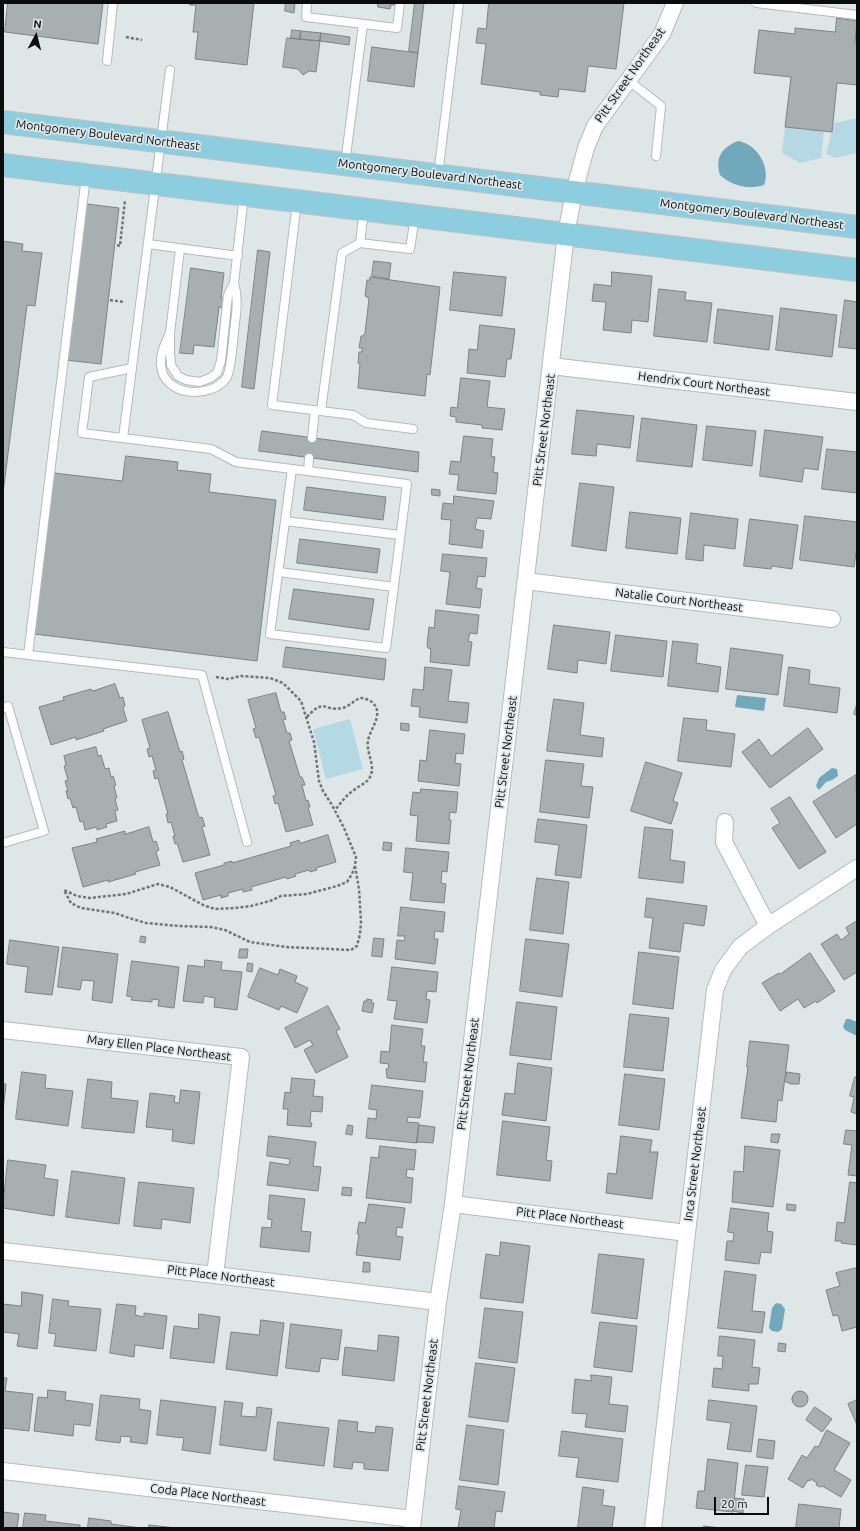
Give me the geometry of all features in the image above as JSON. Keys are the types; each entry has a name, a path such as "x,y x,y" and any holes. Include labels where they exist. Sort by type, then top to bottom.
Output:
{"main road":[{"name":"Montgomery Boulevard Northeast","path":"3,122 857,227"},
{"path":"3,165 857,270"}],"street":[{"name":"Pitt Street Northeast","path":"412,1523 438,1302 453,1204 566,234 574,192 586,148 595,126 662,34 675,3"},
{"name":"Hendrix Court Northeast","path":"551,366 857,402"},
{"name":"Natalie Court Northeast","path":"526,581 832,619"},
{"path":"725,822 724,842 768,926"},
{"name":"Inca Street Northeast","path":"653,1528 715,990 723,970 740,947 768,926 857,868"},
{"name":"Mary Ellen Place Northeast","path":"3,1030 241,1057 215,1274"},
{"name":"Pitt Place Northeast","path":"453,1204 687,1232"},
{"name":"Pitt Place Northeast","path":"3,1251 215,1274 438,1302"},
{"name":"Coda Place Northeast","path":"3,1471 412,1523"}],"lane":[{"path":"107,61 113,3"},
{"path":"307,3 306,17 397,28 400,3"},
{"path":"438,175 459,3"},
{"path":"756,3 857,14"},
{"path":"345,164 363,24"},
{"path":"124,438 170,70"},
{"path":"628,80 661,106 656,156"},
{"path":"28,655 86,175"},
{"path":"180,249 170,333 171,365 178,376 186,380 200,382 217,373 221,361 228,295 234,283 238,256 244,194"},
{"path":"298,201 272,405 353,415 366,423 413,429"},
{"path":"360,243 364,209"},
{"path":"312,438 318,411 342,253 360,243 410,249 415,215"},
{"path":"148,244 238,256"},
{"path":"170,333 161,354 163,375 169,384 178,389 200,393 217,387 227,376 232,353 238,296 234,283"},
{"path":"132,368 89,377 82,433 211,449 236,462 292,469 308,471 407,484 386,648 270,634 292,469"},
{"path":"308,471 309,458"},
{"path":"285,521 400,535"},
{"path":"279,572 394,587"},
{"path":"3,652 202,675 247,842"},
{"path":"3,708 8,706 44,831 3,843"}],"path":[{"path":"126,37 142,40"},
{"path":"117,245 120,246 125,197"},
{"path":"110,300 124,302"},
{"path":"202,675 228,678 241,676 270,678 283,682 301,701 314,742 319,781 356,857 352,874 347,882 337,886 307,894 280,896 270,901 251,906 234,908 215,909 203,905 170,887 158,884 126,894 90,898 77,896 64,890 71,903 81,908 115,912 146,923 211,927 225,930 250,942 286,947 352,950 358,946 360,934 359,889 355,866"},
{"path":"307,717 315,708 326,705 335,708 343,708 361,698 369,700 376,705 378,713 368,742 372,766 371,775 366,783 354,790 334,810"}],"shaded area":[{"path":"857,118 857,153 835,158 826,154 834,123"},
{"path":"785,127 824,131 821,158 800,163 782,153"},
{"path":"738,141 751,147 761,157 766,171 764,185 752,187 740,186 730,182 720,175 718,164 721,154 727,147"},
{"path":"737,695 766,698 764,711 735,707"},
{"path":"350,719 363,769 326,779 313,729"},
{"path":"832,768 837,769 838,776 826,782 819,790 816,786 819,778"},
{"path":"846,1019 857,1022 857,1036 845,1030 843,1027"},
{"path":"776,1303 781,1304 785,1309 782,1329 778,1332 772,1331 769,1328 772,1308"}],"building":[{"path":"8,3 103,3 98,44 5,32"},
{"path":"190,3 254,3 247,65 195,59 198,32 193,32 196,5 190,5"},
{"path":"286,3 295,3 294,13 285,11"},
{"path":"378,3 395,3 394,5 391,5 390,9 378,7"},
{"path":"415,3 424,3 418,53 409,51"},
{"path":"489,3 624,3 616,69 588,66 585,92 559,89 558,97 540,95 540,92 481,84 486,44 476,43 478,28 486,29"},
{"path":"837,18 857,21 855,43 857,43 857,85 837,83 832,132 785,127 791,77 754,73 759,30 795,34 795,28 835,32"},
{"path":"292,30 301,31 300,39 291,38"},
{"path":"301,31 321,33 320,41 300,39"},
{"path":"321,33 350,37 349,45 320,41"},
{"path":"287,38 320,41 316,72 309,71 303,75 298,69 283,67"},
{"path":"372,47 418,53 414,87 368,81"},
{"path":"87,204 119,208 101,364 65,360 81,223 84,224"},
{"path":"3,241 23,244 22,251 42,253 35,306 27,305 3,493"},
{"path":"258,250 270,252 254,389 242,387"},
{"path":"374,261 391,263 389,279 372,276"},
{"path":"191,268 224,273 221,298 225,299 224,308 219,307 214,347 194,345 193,354 180,353"},
{"path":"454,272 506,277 502,316 450,310"},
{"path":"612,272 652,276 648,322 632,320 631,333 603,330 606,302 592,301 594,284 611,286"},
{"path":"370,277 440,287 430,375 427,374 425,396 358,388 360,363 358,363 359,352 362,352 362,348 359,348 361,336 365,333 369,299 365,296 367,280 370,280"},
{"path":"659,289 686,292 685,300 712,303 707,342 654,336"},
{"path":"845,300 857,302 857,349 839,347"},
{"path":"781,308 837,315 832,357 776,350"},
{"path":"718,309 773,316 769,350 714,343"},
{"path":"480,325 515,329 511,359 507,359 505,377 467,373 469,349 477,350"},
{"path":"461,378 490,381 487,407 505,409 502,430 482,428 482,425 456,422 456,417 450,416 451,407 457,408"},
{"path":"577,410 634,416 630,448 597,444 596,456 572,454"},
{"path":"642,418 697,425 692,467 637,461"},
{"path":"707,426 756,431 752,466 703,460"},
{"path":"765,430 823,437 818,470 804,468 802,482 760,476"},
{"path":"262,431 419,452 418,472 259,451"},
{"path":"464,436 493,439 491,456 495,457 493,472 498,473 496,494 457,490 459,475 449,474 451,461 460,462"},
{"path":"827,449 857,452 857,493 822,489"},
{"path":"126,456 178,462 177,470 211,474 209,492 276,500 257,661 34,634 54,473 122,481"},
{"path":"580,483 614,487 606,551 572,546"},
{"path":"307,487 386,497 383,520 304,510"},
{"path":"432,489 440,490 440,496 432,495"},
{"path":"454,496 494,501 491,519 477,518 475,529 484,531 482,548 449,544 451,520 441,519 443,503 453,504"},
{"path":"630,512 681,518 677,554 626,548"},
{"path":"691,513 738,519 735,549 704,545 703,561 686,559"},
{"path":"805,516 857,522 857,545 854,567 800,560"},
{"path":"750,519 798,525 792,569 772,566 771,569 744,566"},
{"path":"300,539 380,549 377,573 297,563"},
{"path":"443,554 487,558 485,577 478,576 476,588 482,589 480,608 446,604 450,572 441,571"},
{"path":"294,589 374,599 369,630 289,619"},
{"path":"436,610 479,615 477,634 470,633 468,641 472,642 469,666 430,662 431,649 428,648 427,645 429,627 434,628"},
{"path":"554,625 610,632 606,664 578,660 577,673 548,669"},
{"path":"616,635 667,641 663,677 611,671"},
{"path":"673,641 698,644 696,663 721,667 718,692 668,686"},
{"path":"286,647 386,659 384,680 283,667"},
{"path":"731,648 783,655 778,695 726,689"},
{"path":"425,667 452,670 448,701 469,703 467,723 419,717 420,707 411,706 413,689 423,690"},
{"path":"789,667 810,670 809,684 840,688 837,713 784,706"},
{"path":"115,684 120,698 123,697 125,706 123,708 127,721 103,729 104,731 76,740 76,737 51,745 39,707 64,700 63,697 91,689 92,691"},
{"path":"276,693 281,712 284,712 286,719 283,720 287,733 290,733 292,740 289,741 300,777 302,777 305,785 302,785 306,801 308,800 310,807 308,807 313,825 286,832 278,803 275,804 273,796 276,795 259,737 256,738 253,729 256,728 248,700"},
{"path":"554,699 584,703 580,735 604,738 602,757 547,751"},
{"path":"857,704 857,716 854,714"},
{"path":"168,712 180,752 182,751 184,759 182,760 199,818 202,817 205,826 202,827 210,855 183,862 177,843 175,844 173,836 175,836 171,822 168,823 166,814 168,814 158,778 155,779 153,771 156,770 152,756 149,757 147,749 150,748 142,720"},
{"path":"684,718 707,720 706,730 735,734 731,767 678,761"},
{"path":"401,723 409,724 409,731 401,730"},
{"path":"808,728 823,749 770,788 742,752 759,739 771,756"},
{"path":"430,730 465,734 463,754 456,753 455,763 461,764 459,786 418,781 420,760 426,761"},
{"path":"96,747 98,756 101,755 105,769 109,768 111,777 113,776 116,785 114,786 117,798 115,799 118,810 115,811 117,821 106,824 107,827 97,830 97,827 85,830 83,821 80,822 76,807 73,808 70,798 68,799 66,791 68,791 65,781 68,780 64,766 66,765 64,756"},
{"path":"546,760 584,764 581,786 593,787 589,818 540,812"},
{"path":"646,762 682,773 673,801 678,803 671,824 631,811"},
{"path":"856,775 857,824 836,838 813,802"},
{"path":"421,789 458,792 456,813 450,812 449,820 451,820 449,844 416,841 418,816 410,815 413,792 420,793"},
{"path":"790,797 826,852 799,869 772,828 780,823 771,809"},
{"path":"538,819 587,825 581,878 555,875 559,845 535,842"},
{"path":"149,827 153,842 156,841 159,850 156,852 160,865 108,882 108,880 83,887 72,848 97,842 96,839 125,831 125,834"},
{"path":"645,827 673,830 670,860 685,862 683,883 639,878"},
{"path":"328,835 336,862 316,868 317,870 310,872 309,870 295,874 296,876 287,879 286,877 251,887 252,890 243,892 243,889 228,893 228,896 221,898 221,895 203,900 195,873 224,865 224,863 232,861 232,863 291,846 290,843 299,840 300,843"},
{"path":"384,842 392,843 391,851 383,850"},
{"path":"406,848 449,852 447,872 442,871 441,883 446,884 444,903 410,900 413,873 404,872"},
{"path":"537,878 569,882 563,934 530,930"},
{"path":"647,898 707,906 704,926 684,923 680,952 649,948 653,918 645,917"},
{"path":"401,907 445,912 443,932 435,931 434,939 438,939 435,964 395,959 397,940 404,941 405,936 398,936"},
{"path":"857,921 857,972 844,980 821,944 837,934 841,940 849,934 846,928"},
{"path":"141,936 146,937 145,943 140,942"},
{"path":"374,938 384,939 382,957 372,956"},
{"path":"526,939 569,944 562,997 520,991"},
{"path":"10,940 59,947 52,995 25,992 28,967 7,964"},
{"path":"63,947 118,954 112,1003 92,1000 94,981 82,980 80,990 58,987"},
{"path":"240,949 248,949 247,958 239,958"},
{"path":"639,952 679,957 673,1009 633,1004"},
{"path":"810,953 835,991 817,1003 816,1001 804,1008 798,999 780,1011 762,983 779,973 780,974"},
{"path":"205,960 222,962 221,970 242,972 237,1010 214,1007 215,998 204,996 203,1003 183,1001 188,965 204,967"},
{"path":"132,961 179,967 174,1008 158,1006 159,1000 152,999 152,1002 131,1000 132,997 127,996"},
{"path":"248,963 253,964 252,972 247,971"},
{"path":"392,967 438,972 436,992 427,991 426,999 430,1000 427,1023 394,1019 397,1001 388,1000"},
{"path":"260,968 278,975 280,969 297,976 295,982 308,988 297,1013 281,1006 279,1010 248,997"},
{"path":"367,999 372,1000 371,1003 374,1003 372,1013 362,1011 364,1001 367,1001"},
{"path":"517,1002 557,1007 551,1060 510,1055"},
{"path":"328,1006 340,1029 336,1031 348,1057 316,1073 304,1050 313,1045 310,1040 295,1048 285,1028"},
{"path":"630,1014 669,1018 663,1071 624,1067"},
{"path":"392,1025 423,1029 421,1046 425,1046 423,1062 427,1062 425,1082 387,1078 386,1069 388,1069 389,1064 380,1063 381,1051 389,1052"},
{"path":"750,1041 789,1045 782,1101 778,1100 776,1122 741,1118"},
{"path":"518,1063 552,1068 546,1121 502,1115 505,1093 514,1094"},
{"path":"22,1072 46,1075 45,1088 73,1091 68,1126 16,1119"},
{"path":"787,1072 800,1074 799,1084 791,1084 786,1082"},
{"path":"625,1074 665,1079 659,1130 619,1125"},
{"path":"855,1077 857,1077 857,1114 851,1112 854,1097 850,1096"},
{"path":"292,1078 315,1080 313,1096 323,1097 322,1112 311,1111 311,1127 287,1125 288,1109 283,1109 285,1092 290,1093"},
{"path":"88,1079 112,1082 111,1098 138,1101 134,1133 82,1128"},
{"path":"3,1084 6,1084 3,1111"},
{"path":"372,1085 423,1091 420,1118 408,1117 407,1122 419,1123 417,1143 366,1138 368,1118 376,1119 377,1110 369,1109"},
{"path":"181,1090 200,1092 194,1144 172,1141 173,1130 146,1127 150,1093 175,1096 174,1102 179,1103"},
{"path":"503,1121 550,1127 546,1160 552,1161 550,1181 497,1175"},
{"path":"348,1125 353,1126 352,1135 346,1134"},
{"path":"419,1125 435,1127 433,1143 417,1142"},
{"path":"846,1130 857,1131 857,1176 848,1175 852,1145 844,1144"},
{"path":"772,1134 780,1134 778,1143 771,1142"},
{"path":"269,1136 316,1142 313,1166 321,1167 318,1191 267,1185 270,1162 289,1165 290,1159 267,1156"},
{"path":"621,1136 652,1140 650,1152 658,1152 652,1199 606,1193 608,1173 616,1174"},
{"path":"380,1146 416,1150 414,1170 407,1169 406,1177 413,1178 411,1203 366,1198 371,1157 378,1158"},
{"path":"745,1146 780,1150 773,1207 732,1202 734,1171 743,1172"},
{"path":"8,1160 46,1165 44,1178 58,1180 54,1216 3,1208"},
{"path":"72,1171 125,1178 119,1224 66,1217"},
{"path":"139,1182 194,1188 190,1223 162,1219 161,1229 134,1226"},
{"path":"850,1182 857,1183 857,1245 841,1243 842,1241 835,1241 837,1222 844,1223"},
{"path":"343,1187 352,1188 351,1196 342,1195"},
{"path":"270,1195 305,1199 301,1231 311,1232 309,1252 260,1247 262,1227 271,1228 272,1220 268,1219"},
{"path":"369,1204 405,1208 402,1228 397,1227 396,1236 403,1237 400,1260 356,1255 359,1222 365,1223"},
{"path":"787,1204 796,1205 795,1211 787,1210"},
{"path":"731,1208 769,1213 767,1231 773,1232 771,1253 761,1252 759,1264 725,1260 727,1241 733,1241 734,1233 728,1232"},
{"path":"501,1242 530,1246 523,1303 480,1298 486,1254 499,1256"},
{"path":"599,1254 644,1259 637,1319 592,1313"},
{"path":"364,1262 370,1263 370,1272 363,1272"},
{"path":"857,1268 857,1327 842,1331 838,1315 833,1316 826,1290 840,1286 836,1273"},
{"path":"725,1271 756,1275 752,1311 765,1312 762,1333 718,1328"},
{"path":"22,1292 43,1295 37,1349 17,1346 19,1334 3,1332 3,1304 21,1306"},
{"path":"53,1299 69,1301 68,1306 101,1309 96,1351 54,1346 56,1334 49,1333"},
{"path":"117,1304 136,1306 135,1315 144,1317 144,1313 167,1316 163,1349 135,1345 134,1357 110,1353"},
{"path":"485,1308 523,1312 517,1363 479,1358"},
{"path":"199,1314 220,1317 214,1363 170,1358 174,1326 198,1329"},
{"path":"261,1320 284,1323 277,1376 226,1369 231,1332 259,1335"},
{"path":"600,1322 637,1326 632,1372 594,1367"},
{"path":"291,1324 342,1330 338,1360 321,1358 319,1372 286,1368"},
{"path":"379,1335 399,1337 394,1381 342,1375 345,1347 377,1351"},
{"path":"720,1336 755,1340 752,1367 760,1368 758,1384 749,1384 749,1391 712,1387 714,1368 722,1369 723,1356 718,1356"},
{"path":"779,1343 786,1344 785,1352 778,1351"},
{"path":"476,1363 515,1368 508,1422 469,1417"},
{"path":"591,1375 612,1377 609,1404 628,1406 625,1432 585,1427 587,1414 572,1413 575,1379 591,1381"},
{"path":"3,1378 7,1378 5,1391 33,1394 29,1431 3,1428"},
{"path":"48,1390 66,1392 65,1400 93,1404 90,1426 74,1424 73,1436 34,1431 38,1397 47,1398"},
{"path":"800,1391 807,1396 808,1399 803,1406 800,1407 793,1402 792,1399 797,1392"},
{"path":"101,1395 140,1399 139,1409 151,1411 147,1444 130,1442 131,1437 121,1436 120,1443 96,1440"},
{"path":"161,1400 216,1407 210,1454 182,1450 184,1438 157,1435"},
{"path":"709,1400 757,1406 751,1452 727,1449 731,1423 707,1420"},
{"path":"857,1400 857,1425 848,1404"},
{"path":"225,1401 243,1403 241,1416 256,1417 257,1407 272,1409 266,1451 220,1445"},
{"path":"815,1407 832,1419 822,1432 806,1420"},
{"path":"339,1420 358,1422 357,1431 375,1433 376,1426 393,1428 388,1471 364,1469 364,1463 353,1462 352,1469 334,1467"},
{"path":"278,1422 329,1428 324,1466 274,1460"},
{"path":"467,1425 504,1430 498,1485 460,1480"},
{"path":"827,1430 850,1443 834,1470 851,1480 841,1497 822,1486 820,1487 816,1485 817,1483 811,1479 810,1481 808,1480 803,1488 788,1479 802,1455 807,1458 815,1446 818,1447"},
{"path":"562,1431 623,1439 618,1482 576,1477 579,1458 559,1456"},
{"path":"759,1439 775,1441 773,1459 757,1457"},
{"path":"708,1459 738,1463 733,1512 696,1508 698,1491 704,1491"},
{"path":"746,1465 768,1467 764,1497 742,1495"},
{"path":"459,1486 505,1492 502,1512 496,1511 494,1528 458,1528 461,1510 456,1509"},
{"path":"583,1487 604,1490 602,1505 615,1507 612,1528 578,1528"},
{"path":"735,1498 744,1499 743,1513 733,1511"},
{"path":"799,1504 841,1509 839,1528 796,1528"},
{"path":"3,1512 19,1514 17,1528 3,1528"},
{"path":"25,1513 46,1515 45,1521 80,1525 80,1528 23,1528"},
{"path":"89,1518 111,1521 111,1524 141,1528 88,1528"},
{"path":"149,1525 176,1528 149,1528"},
{"path":"704,1526 721,1528 704,1528"}]}
